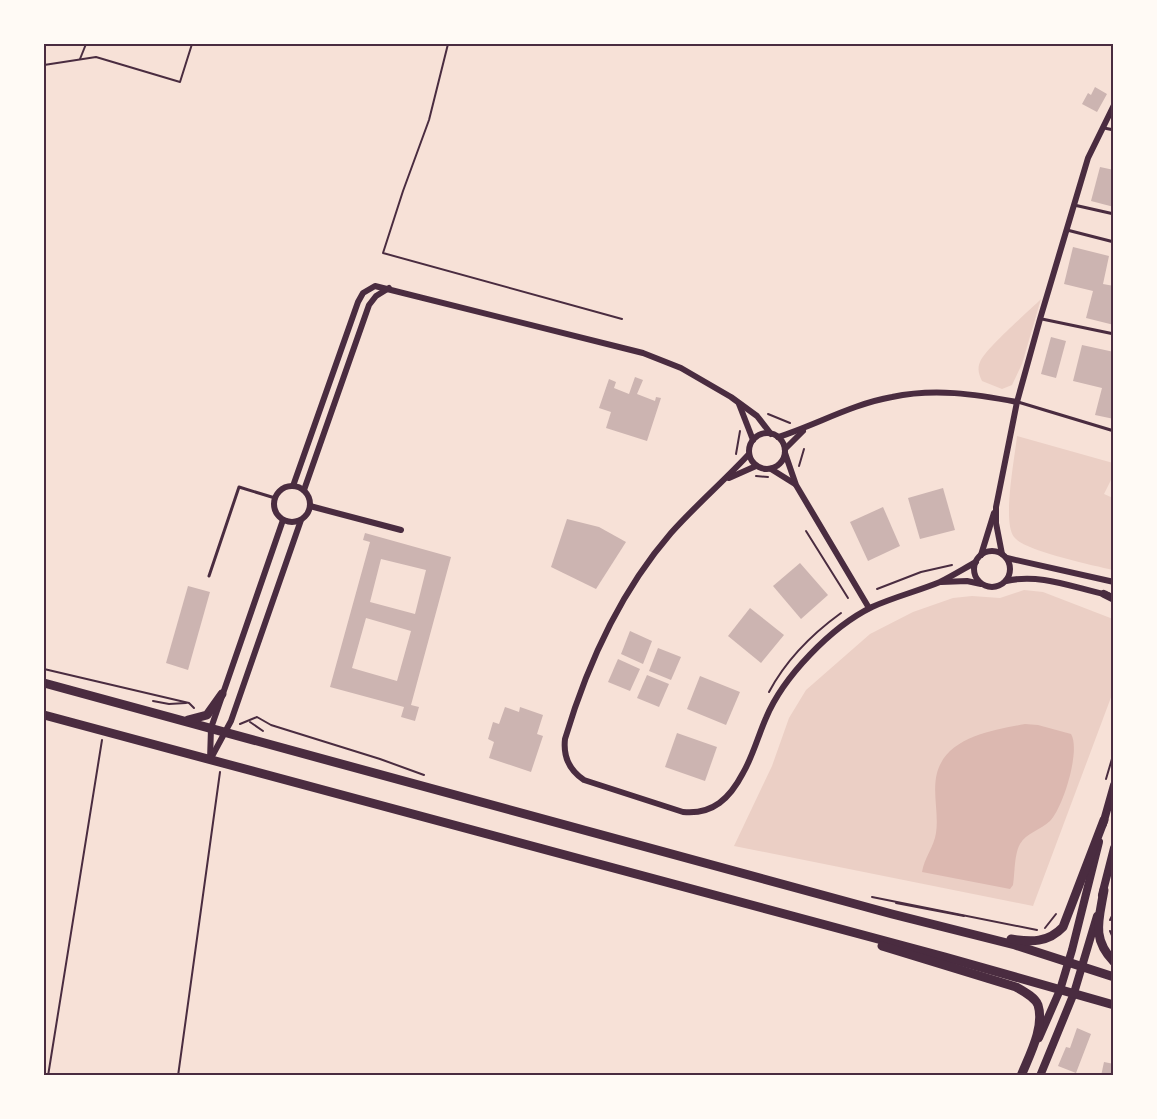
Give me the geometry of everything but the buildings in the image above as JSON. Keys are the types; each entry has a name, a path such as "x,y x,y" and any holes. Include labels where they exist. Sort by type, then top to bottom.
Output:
{"main road":[{"path":"1104,594 1113,598"},
{"path":"44,683 1015,945 1113,977"},
{"path":"183,720 207,715 222,694"},
{"path":"44,715 742,902 1113,1005"},
{"path":"1060,990 1113,785"},
{"path":"962,932 1036,941 1055,936 1063,927 1104,820"},
{"path":"1113,848 1099,921 1102,949 1113,962"},
{"path":"1074,993 1104,890"},
{"path":"742,902 1026,992 1038,1004 1040,1020 1023,1076"}],"street":[{"path":"983,585 975,574 996,507 1017,402 1092,146 1113,105"},
{"path":"293,486 358,302 363,293 375,286 643,353 681,368 731,397 758,416 771,434"},
{"path":"304,490 369,305 376,296 390,288"},
{"path":"778,437 806,428 835,414 892,397 942,392 974,394 1017,402"},
{"path":"739,404 753,440"},
{"path":"771,469 781,463 785,451 806,428"},
{"path":"796,485 771,469 756,466 749,454 749,447 753,440 759,435 771,434 778,437 796,485 869,609"},
{"path":"749,454 671,532 619,606 589,670 569,726 564,749 572,771 592,784 683,813 695,813 712,808 731,795 747,767 766,716 795,672 826,640 869,609 940,582 992,551 1004,556 1113,582"},
{"path":"725,480 756,466"},
{"path":"210,760 227,732 301,520 309,511 308,494 304,490 293,486 282,489 275,498 275,511 283,520 289,522 301,520"},
{"path":"310,506 401,530"},
{"path":"996,507 996,523 1010,572 1006,581"},
{"path":"210,760 211,728 283,520"},
{"path":"940,582 967,581 998,586 1006,581 1032,577 1104,594"},
{"path":"1023,1076 1060,990"},
{"path":"1040,1076 1074,993"}],"lane":[{"path":"1101,127 1113,130"},
{"path":"1074,205 1113,214"},
{"path":"1067,230 1113,242"},
{"path":"1040,319 1113,334"},
{"path":"1017,402 1113,431"},
{"path":"209,576 239,487 275,498"}],"path":[{"path":"80,59 86,44"},
{"path":"44,65 96,57 180,82 192,44"},
{"path":"448,44 429,120 383,254 622,319"},
{"path":"768,414 790,423"},
{"path":"734,458 740,428"},
{"path":"800,466 804,449"},
{"path":"750,478 758,476 770,478"},
{"path":"806,531 848,598"},
{"path":"877,589 921,572 952,565"},
{"path":"768,693 783,667 813,636 841,613"},
{"path":"44,669 189,703"},
{"path":"235,725 249,722 257,717 271,725 380,759 433,780"},
{"path":"48,1076 103,731"},
{"path":"178,1076 221,763"},
{"path":"866,896 1042,931"},
{"path":"1113,912 1109,929 1113,940"}],"shaded area":[{"path":"1041,299 1022,364 1012,385 1002,389 982,381 979,367 984,356"},
{"path":"1017,436 1113,463 1113,476 1104,494 1113,498 1113,570 1044,552 1014,537 1009,518 1009,504"},
{"path":"1024,590 1043,592 1113,619 1113,692 1033,906 734,846 772,766 789,718 806,690 870,634 913,612 953,598 972,596 1000,598"},
{"path":"1025,724 1071,734 1074,753 1065,792 1055,814 1050,821 1026,837 1018,848 1013,885 1010,889 922,872 936,833 936,780 942,761 961,743 973,737"}]}
